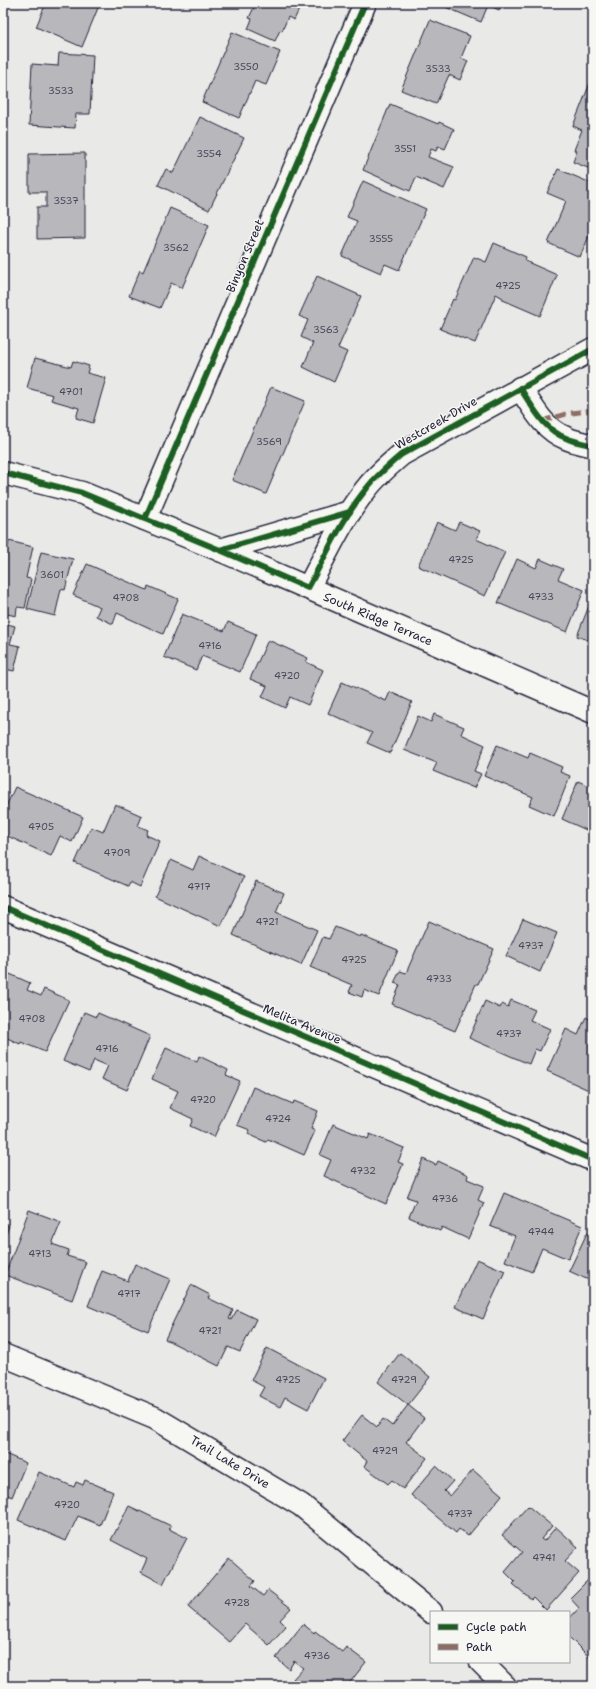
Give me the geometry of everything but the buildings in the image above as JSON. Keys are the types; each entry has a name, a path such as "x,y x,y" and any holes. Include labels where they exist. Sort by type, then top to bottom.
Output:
{"street":[{"name":"Binyon Street","path":"145,519 365,3"},
{"name":"Westcreek Drive","path":"308,588 350,512 366,489 382,470 402,454 593,349"},
{"path":"520,388 542,421 552,430 566,438 593,446"},
{"name":"South Ridge Terrace","path":"3,473 60,486 82,493 220,550 593,712"},
{"path":"220,550 350,512"},
{"name":"Melita Avenue","path":"3,907 593,1160"},
{"name":"Trail Lake Drive","path":"3,1355 155,1418 301,1505 430,1611"},
{"path":"482,1663 505,1686"}],"marked path":[{"path":"542,421 566,414 593,410"}],"cycle path":[{"path":"145,519 365,3"},
{"path":"3,473 82,493 308,588 335,537 358,500 375,479 402,454 593,349"},
{"path":"520,388 539,417 551,429 569,439 593,446"},
{"path":"220,550 350,512"},
{"path":"3,907 593,1160"}]}
